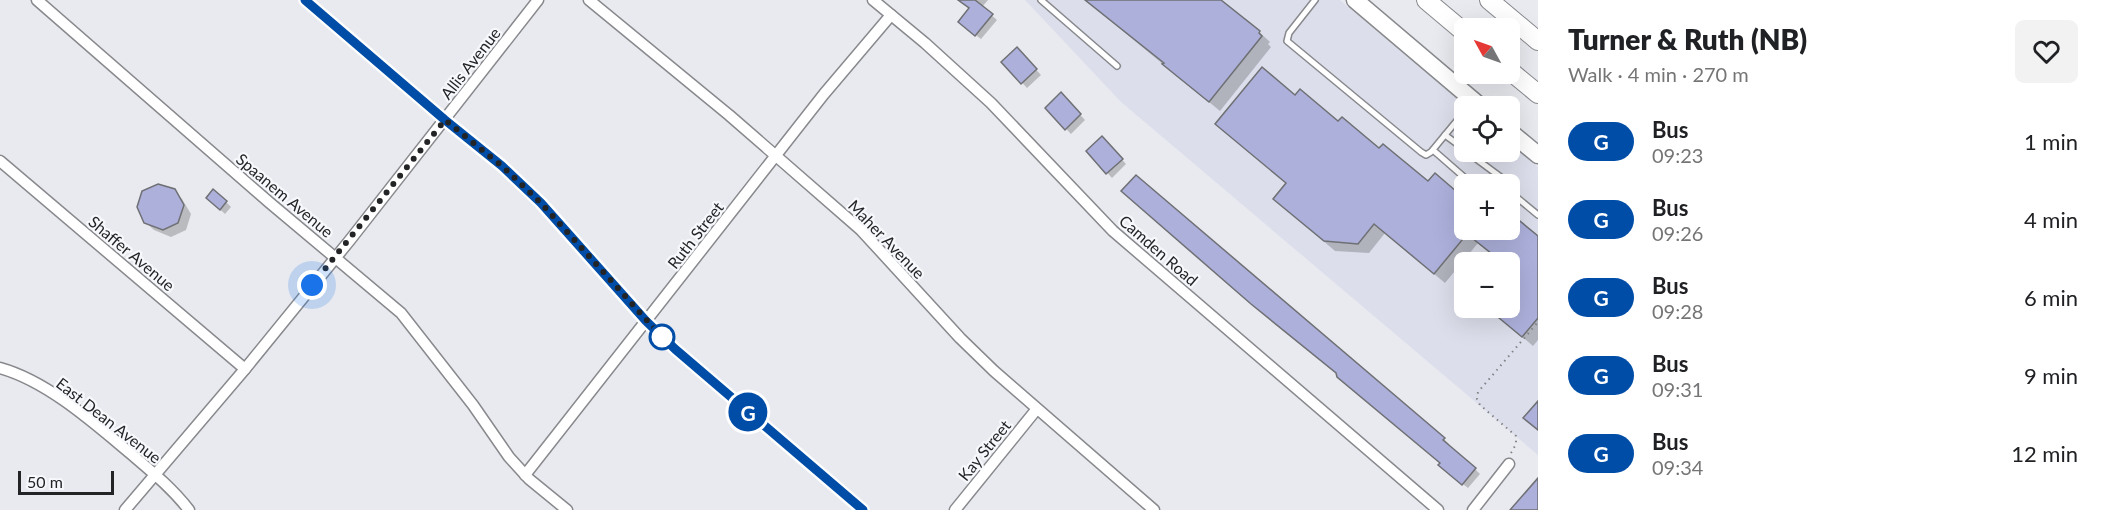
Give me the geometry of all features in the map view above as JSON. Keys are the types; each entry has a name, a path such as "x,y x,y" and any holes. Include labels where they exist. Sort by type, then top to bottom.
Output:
{"main road":[{"path":"1426,0 1454,24"},
{"path":"1489,0 1538,41"},
{"path":"1520,79 1538,94"}],"street":[{"name":"Spaanem Avenue","path":"36,0 401,313 473,405 509,457 525,475 567,510"},
{"path":"305,0 502,166 541,203 646,321 699,370 863,510"},
{"name":"Allis Avenue","path":"125,510 245,369 538,0"},
{"name":"Maher Avenue","path":"589,0 776,155 861,230 960,338 1036,410 1154,510"},
{"name":"Camden Road","path":"873,0 925,43 991,103 1113,231 1438,510"},
{"path":"1355,0 1460,96"},
{"name":"Ruth Street","path":"525,475 776,155 891,15"},
{"path":"1520,140 1538,155"},
{"name":"Shaffer Avenue","path":"0,161 245,369"},
{"name":"East Dean Avenue","path":"0,368 29,379 56,395 111,436 155,474 189,510"},
{"name":"Kay Street","path":"955,510 1036,410"},
{"path":"1473,510 1509,464"}],"lane":[{"path":"1041,0 1117,66"},
{"path":"1315,0 1289,33 1287,40 1426,155 1454,125"},
{"path":"1445,135 1454,141"},
{"path":"1433,150 1461,174"},
{"path":"1481,162 1497,174"},
{"path":"1520,200 1538,215"}],"path":[{"path":"1509,464 1508,458 1516,444 1516,436 1480,405 1477,399 1478,392 1538,322"}],"shaded area":[{"path":"1025,0 1340,0 1454,97 1454,162 1520,162 1520,152 1538,167 1538,455 1121,102"}],"building":[{"path":"958,0 975,0 993,14 975,36 958,22 969,8"},
{"path":"1085,0 1221,0 1260,31 1262,36 1209,102"},
{"path":"1017,47 1037,69 1021,84 1001,62"},
{"path":"1262,67 1295,95 1300,89 1338,121 1342,117 1379,148 1383,144 1428,181 1435,173 1454,189 1454,240 1462,240 1434,274 1374,224 1358,244 1324,241 1273,199 1286,183 1215,124"},
{"path":"1061,92 1081,114 1065,130 1045,108"},
{"path":"1102,136 1123,159 1106,174 1086,151"},
{"path":"1136,175 1445,438 1443,440 1476,468 1462,485 1438,465 1440,463 1337,377 1336,373 1251,304 1121,191"},
{"path":"158,184 175,189 184,205 178,223 163,230 144,223 137,207 142,191"},
{"path":"213,189 227,201 220,210 206,198"},
{"path":"1520,221 1538,236 1538,318 1522,337 1499,318 1520,318 1520,252 1490,252 1474,240 1520,240"},
{"path":"1538,401 1538,430 1523,418"},
{"path":"1538,478 1538,510 1510,510"}],"bus line":[{"name":"G","path":"305,0 502,166 541,203 646,321 675,349 863,510"}],"route":[{"path":"312,285 445,120 486,152 541,203 662,337"}]}
